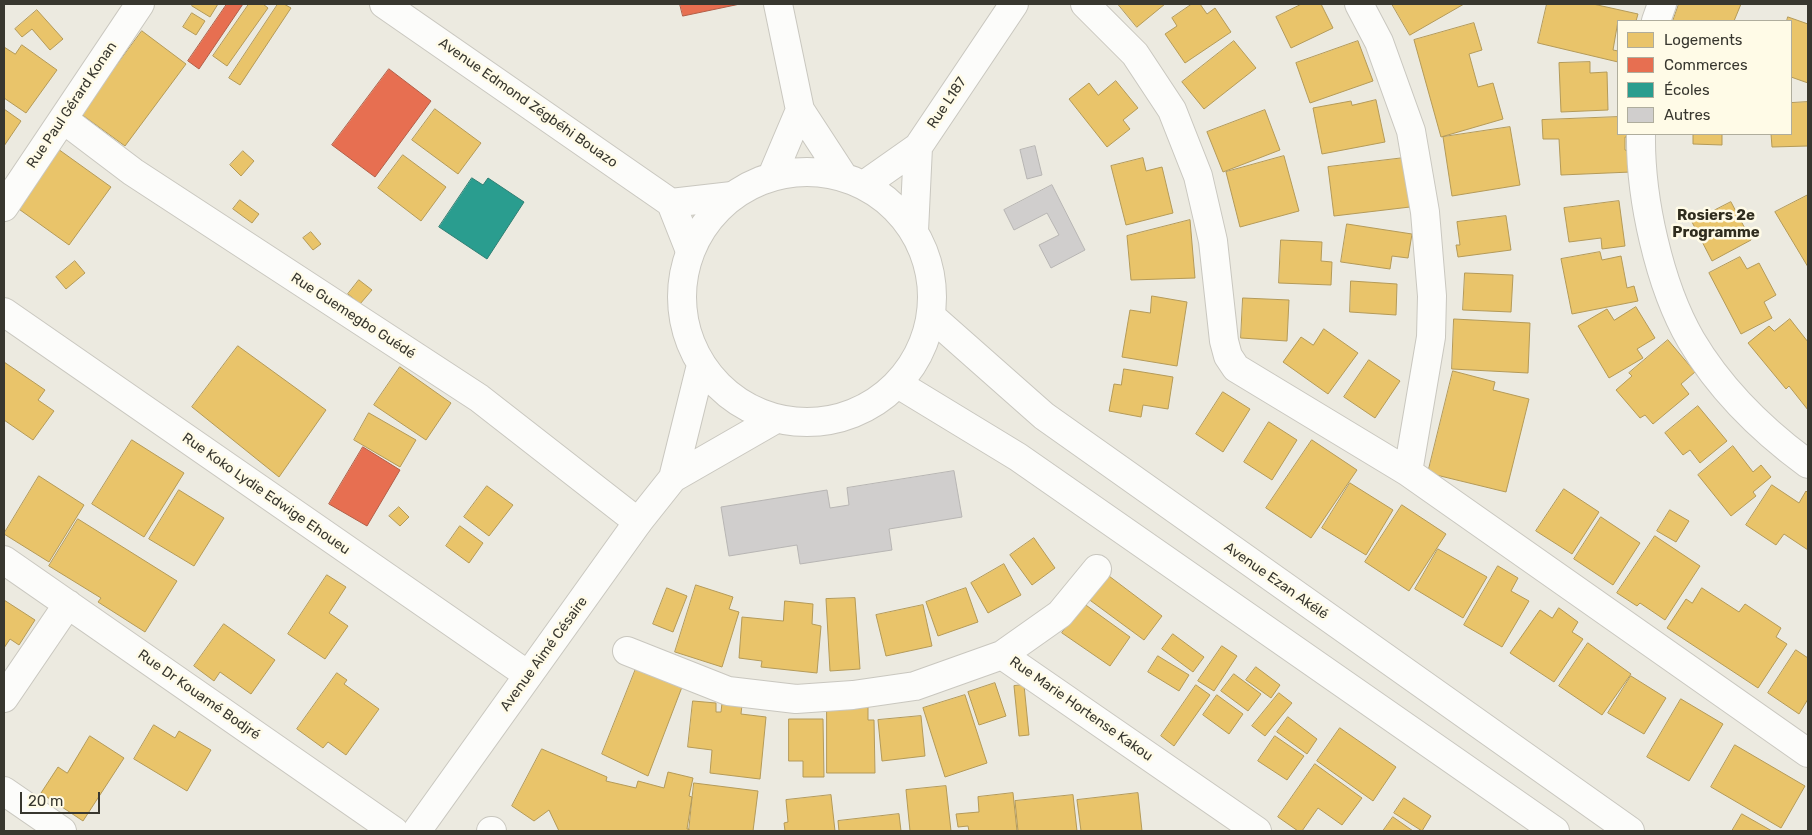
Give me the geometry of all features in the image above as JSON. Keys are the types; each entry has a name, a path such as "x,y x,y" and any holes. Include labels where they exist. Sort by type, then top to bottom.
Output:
{"street":[{"name":"Rue Paul Gérard Konan","path":"4,207 140,4"},
{"name":"Avenue Edmond Zégbéhi Bouazo","path":"384,4 671,203"},
{"path":"778,4 800,110 854,181"},
{"name":"Rue L187","path":"854,181 918,148 1014,4"},
{"path":"1085,4 1135,54 1172,110 1198,176 1213,241 1218,300 1228,356 1236,368 1408,472 1808,754"},
{"path":"1359,4 1379,42 1411,131 1425,212 1432,296 1431,337 1408,472"},
{"path":"1656,20 1662,4"},
{"path":"772,176 800,110"},
{"name":"Rue Guemegbo Guédé","path":"63,119 133,172 479,398 638,522"},
{"path":"1641,135 1644,186 1659,260 1691,340 1736,401 1788,449 1808,464"},
{"path":"914,231 918,148"},
{"path":"807,171 854,181 893,204 914,231 931,272 932,317 922,352 911,370 898,384 869,407 825,424 774,420 732,400 701,365 688,338 682,309 682,279 690,251 707,220 732,196 772,176 807,171"},
{"path":"690,251 671,203 732,196"},
{"name":"Rue Koko Lydie Edwige Ehoueu","path":"4,312 528,675"},
{"name":"Avenue Ezan Akélé","path":"932,317 1044,416 1630,831"},
{"name":"Avenue Aimé Césaire","path":"672,478 701,365"},
{"path":"898,384 1018,457 1555,831"},
{"name":"Avenue Aimé Césaire","path":"417,831 638,522 672,478 774,420"},
{"name":"Rue Dr Kouamé Bodjré","path":"4,560 394,831"},
{"path":"1002,655 1060,614 1097,570"},
{"path":"4,698 68,604"},
{"name":"Rue Marie Hortense Kakou","path":"627,652 728,691 796,698 853,695 915,686 1002,655 1258,831"},
{"path":"4,791 62,831"}],"building: Logements":[{"path":"193,4 218,4 210,17 192,6"},
{"path":"249,4 263,4 268,8 227,66 213,56"},
{"path":"278,4 284,4 291,8 240,85 229,78"},
{"path":"1118,4 1165,4 1137,27"},
{"path":"1192,4 1200,4 1207,14 1215,8 1231,32 1185,63 1165,34 1177,26 1172,18"},
{"path":"1302,4 1321,4 1333,28 1291,48 1276,17"},
{"path":"1392,4 1464,4 1410,35"},
{"path":"1547,4 1593,4 1638,14 1636,20 1617,20 1613,50 1617,51 1617,62 1538,43"},
{"path":"1679,4 1741,4 1734,20 1673,20"},
{"path":"37,10 63,39 50,50 32,29 22,37 15,29"},
{"path":"192,13 205,21 196,35 183,27"},
{"path":"1788,17 1808,24 1808,83 1792,77 1792,20 1787,20"},
{"path":"1474,23 1482,50 1469,54 1478,87 1493,83 1503,119 1441,137 1414,40"},
{"path":"142,31 186,64 125,146 81,114"},
{"path":"1234,41 1256,68 1204,109 1182,82"},
{"path":"1358,41 1373,81 1310,103 1296,63"},
{"path":"22,45 57,70 26,113 4,98 4,47 15,54"},
{"path":"1590,62 1590,73 1607,72 1608,110 1561,112 1559,63"},
{"path":"1116,81 1138,108 1123,120 1130,129 1107,147 1069,99 1089,83 1098,95"},
{"path":"1376,100 1385,142 1322,154 1313,108 1351,101 1352,105"},
{"path":"1808,102 1808,146 1772,147 1771,135 1792,135 1792,103"},
{"path":"4,109 21,121 4,146"},
{"path":"435,109 481,143 458,174 412,140"},
{"path":"1265,110 1280,150 1223,172 1207,132"},
{"path":"1617,117 1617,135 1628,135 1629,137 1625,137 1625,150 1629,151 1631,172 1561,175 1559,139 1543,139 1542,120"},
{"path":"1510,127 1520,185 1452,196 1443,137"},
{"path":"1693,135 1722,135 1722,145 1693,144"},
{"path":"58,149 111,187 69,245 16,207"},
{"path":"243,151 254,161 241,176 230,165"},
{"path":"403,155 446,187 421,221 378,188"},
{"path":"1284,156 1299,211 1240,227 1226,172"},
{"path":"1143,158 1146,171 1162,167 1173,213 1126,225 1111,166"},
{"path":"1404,158 1410,207 1334,216 1328,167"},
{"path":"1808,195 1808,267 1775,212"},
{"path":"240,200 259,214 252,223 233,209"},
{"path":"1619,201 1625,246 1602,249 1601,238 1569,242 1564,208"},
{"path":"1731,202 1751,240 1712,261 1692,222"},
{"path":"1506,216 1511,250 1458,257 1456,245 1460,245 1457,222"},
{"path":"1190,220 1195,278 1131,280 1127,236"},
{"path":"1347,224 1412,234 1408,258 1392,256 1390,269 1341,262"},
{"path":"311,232 321,244 313,250 303,238"},
{"path":"1281,240 1322,242 1321,261 1332,262 1331,285 1279,283"},
{"path":"1600,252 1602,260 1621,256 1627,288 1634,286 1638,301 1572,314 1561,259"},
{"path":"1740,257 1747,269 1759,263 1776,295 1764,302 1772,318 1741,334 1709,273"},
{"path":"75,261 85,273 66,289 56,277"},
{"path":"1465,273 1513,275 1511,312 1463,310"},
{"path":"359,280 372,290 360,304 348,294"},
{"path":"1351,281 1397,284 1396,315 1350,312"},
{"path":"1152,296 1187,302 1177,366 1122,357 1130,310 1150,313"},
{"path":"1243,298 1289,300 1287,341 1241,338"},
{"path":"1636,307 1655,338 1637,349 1643,358 1609,378 1578,326 1607,309 1614,320"},
{"path":"1454,319 1530,323 1528,373 1452,369"},
{"path":"1790,319 1808,342 1808,410 1789,386 1786,389 1748,343 1769,326 1774,331"},
{"path":"1324,329 1358,353 1328,394 1283,362 1301,337 1313,345"},
{"path":"1668,340 1695,372 1681,384 1689,394 1653,424 1645,415 1640,418 1616,390 1632,376 1629,373"},
{"path":"238,346 326,410 279,477 192,407"},
{"path":"1369,360 1400,381 1375,418 1344,397"},
{"path":"4,362 45,390 38,400 54,411 33,440 4,420"},
{"path":"400,367 451,403 426,440 374,405"},
{"path":"1124,369 1173,377 1168,409 1143,405 1141,417 1109,411 1114,384 1121,385"},
{"path":"1453,371 1495,382 1493,390 1529,399 1506,492 1428,473"},
{"path":"1223,392 1250,409 1223,452 1196,434"},
{"path":"1698,406 1727,441 1700,463 1690,450 1683,455 1665,433"},
{"path":"369,413 416,440 400,467 354,440"},
{"path":"1269,422 1297,440 1272,480 1244,462"},
{"path":"132,440 184,473 144,537 92,504"},
{"path":"1312,440 1357,470 1311,538 1266,508"},
{"path":"1733,446 1753,472 1761,465 1771,477 1753,492 1756,496 1731,516 1698,475"},
{"path":"39,476 84,505 49,562 4,534"},
{"path":"1350,483 1393,510 1366,555 1322,528"},
{"path":"1772,485 1799,503 1806,491 1808,493 1808,550 1784,534 1776,545 1746,525"},
{"path":"487,486 513,505 489,536 464,517"},
{"path":"1564,489 1599,512 1572,554 1536,531"},
{"path":"179,490 224,518 194,566 149,539"},
{"path":"1402,505 1446,534 1409,591 1365,562"},
{"path":"399,507 409,517 400,526 389,516"},
{"path":"1670,510 1689,521 1676,542 1657,531"},
{"path":"1601,517 1640,543 1613,585 1574,559"},
{"path":"78,519 177,581 145,632 98,602 101,598 49,566"},
{"path":"460,526 483,543 469,563 446,546"},
{"path":"1655,536 1700,566 1665,620 1640,603 1637,606 1617,593"},
{"path":"1034,538 1055,568 1032,585 1010,555"},
{"path":"1438,549 1487,577 1463,618 1415,589"},
{"path":"1004,564 1021,595 988,613 971,583"},
{"path":"1498,566 1518,578 1511,591 1529,601 1502,647 1464,625"},
{"path":"1105,573 1162,616 1144,640 1087,598"},
{"path":"327,575 346,587 329,613 348,626 325,659 288,634"},
{"path":"696,585 733,597 729,609 739,612 722,667 675,652"},
{"path":"667,588 687,596 673,632 653,624"},
{"path":"966,588 978,622 938,636 926,602"},
{"path":"1702,588 1739,612 1745,604 1781,628 1776,637 1787,644 1758,688 1667,628 1686,599 1692,603"},
{"path":"855,598 860,669 830,671 826,599"},
{"path":"4,600 35,620 19,645 10,639 4,648"},
{"path":"785,601 813,604 812,624 821,626 817,673 761,667 762,661 739,658 742,617 783,621"},
{"path":"1083,603 1130,637 1110,666 1062,633"},
{"path":"923,605 932,646 886,656 876,615"},
{"path":"1559,608 1578,622 1572,632 1583,639 1554,682 1510,653 1540,610 1552,618"},
{"path":"224,624 275,660 251,694 220,672 214,681 194,666"},
{"path":"1173,634 1204,657 1193,672 1162,649"},
{"path":"1588,643 1631,674 1602,715 1559,686"},
{"path":"1222,646 1237,656 1214,691 1198,681"},
{"path":"1796,650 1808,658 1808,699 1799,714 1768,693"},
{"path":"1158,656 1189,675 1179,691 1148,672"},
{"path":"639,661 682,687 648,776 602,754"},
{"path":"1256,667 1280,685 1271,698 1246,680"},
{"path":"337,673 347,680 344,684 379,709 346,755 328,742 323,748 297,729"},
{"path":"1234,674 1261,694 1248,711 1221,691"},
{"path":"1631,676 1666,698 1644,734 1608,713"},
{"path":"995,683 1006,716 979,725 968,692"},
{"path":"1024,685 1029,735 1019,736 1014,686"},
{"path":"1196,685 1210,695 1174,746 1161,736"},
{"path":"1279,693 1292,703 1265,736 1252,726"},
{"path":"965,695 987,763 945,777 923,708"},
{"path":"1217,695 1243,714 1229,734 1203,715"},
{"path":"1681,699 1723,724 1689,781 1647,757"},
{"path":"693,701 716,703 716,712 721,712 722,703 742,705 741,714 766,717 760,779 710,773 712,750 688,747"},
{"path":"827,705 868,705 868,720 874,720 875,773 827,773"},
{"path":"921,716 925,756 882,761 878,720"},
{"path":"1288,717 1317,739 1307,754 1277,732"},
{"path":"789,719 823,719 824,777 803,777 803,761 789,761"},
{"path":"154,725 175,738 179,731 211,750 187,791 134,759"},
{"path":"1340,728 1396,767 1373,801 1317,761"},
{"path":"90,736 124,758 83,821 41,793 58,767 67,773"},
{"path":"1275,736 1304,756 1287,780 1258,761"},
{"path":"1735,745 1805,786 1781,828 1711,787"},
{"path":"542,749 607,777 606,781 636,788 638,781 664,788 668,772 693,778 689,796 692,797 687,829 689,831 559,831 549,810 534,821 512,806"},
{"path":"1315,764 1362,798 1342,825 1318,808 1302,831 1298,831 1278,817"},
{"path":"694,783 758,791 753,831 689,831"},
{"path":"946,786 951,831 910,831 906,790"},
{"path":"1013,793 1017,831 969,831 968,826 958,827 956,814 979,812 978,797"},
{"path":"1138,793 1142,831 1081,831 1077,800"},
{"path":"831,795 835,831 785,831 784,823 788,822 786,800"},
{"path":"1073,795 1077,831 1018,831 1015,801"},
{"path":"1404,798 1431,816 1422,831 1394,813"},
{"path":"899,814 901,831 839,831 838,821"},
{"path":"1742,814 1772,831 1732,831"},
{"path":"1393,817 1413,831 1383,831"}],"building: Commerces":[{"path":"227,4 243,4 199,69 188,61"},
{"path":"680,4 740,4 683,16"},
{"path":"389,69 431,101 375,177 332,145"},
{"path":"363,447 400,470 367,526 329,504"}],"building: Écoles":[{"path":"472,178 483,185 488,178 524,202 487,259 439,227"}],"building: Autres":[{"path":"1035,146 1042,175 1027,179 1020,150"},
{"path":"1052,185 1085,250 1051,268 1039,245 1059,235 1047,213 1014,230 1004,210"},
{"path":"954,471 962,517 889,529 892,550 800,564 797,545 729,556 721,507 827,490 830,508 849,505 847,488"}],"district":[{"name":"Rosiers 2e Programme","path":"1716,224"}]}
